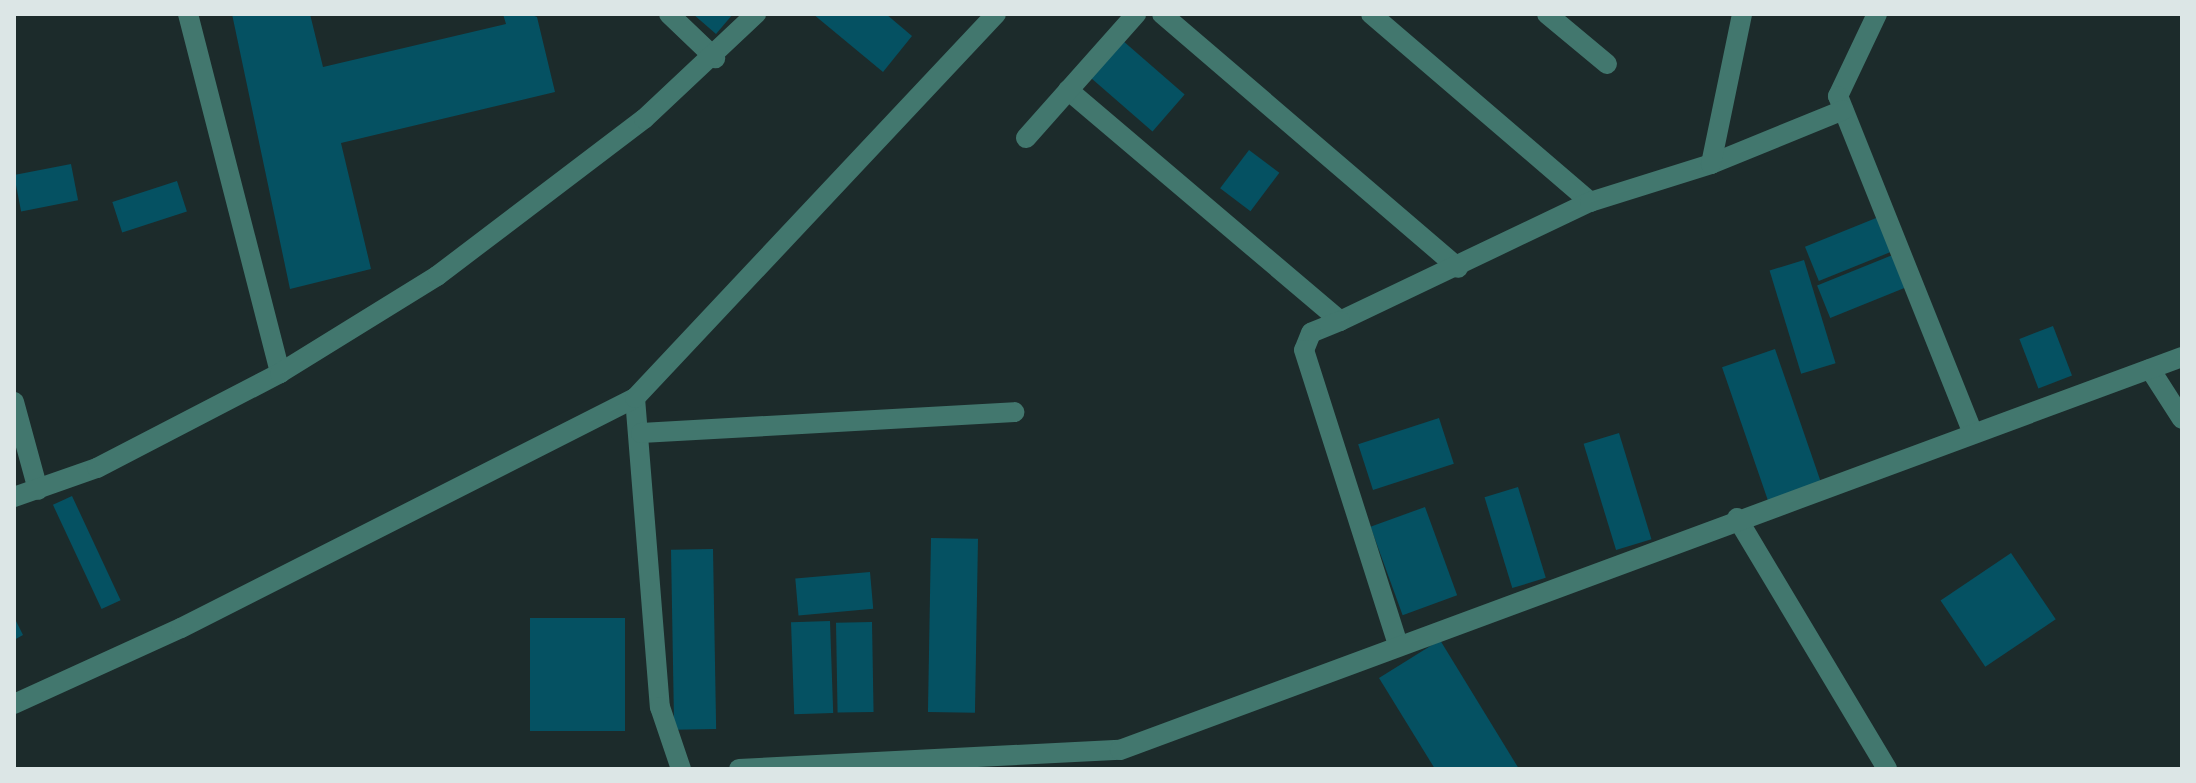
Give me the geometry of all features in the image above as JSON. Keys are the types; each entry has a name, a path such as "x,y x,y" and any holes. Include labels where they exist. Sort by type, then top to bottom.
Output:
{"street":[{"path":"188,14 280,373"},
{"path":"669,14 715,58"},
{"path":"14,497 97,468 280,373 437,276 715,58 756,14"},
{"path":"14,704 181,628 635,398 996,14"},
{"path":"1026,138 1136,14"},
{"path":"1162,14 1458,268"},
{"path":"1371,14 1590,202"},
{"path":"1547,14 1607,64"},
{"path":"1711,164 1742,14"},
{"path":"1877,14 1844,74 1843,110 1971,429"},
{"path":"1068,90 1340,321"},
{"path":"1398,644 1304,350 1311,333 1458,268 1590,202 1711,164 1843,110"},
{"path":"739,769 1120,750 1971,429 2182,357"},
{"path":"2150,369 2182,419"},
{"path":"635,398 641,433 660,707 681,769"},
{"path":"14,402 38,490"},
{"path":"641,433 1014,412"},
{"path":"1737,518 1887,769"}],"building":[{"path":"232,14 310,14 323,67 506,24 503,14 529,14 537,17 555,92 341,143 371,269 290,289"},
{"path":"693,14 733,14 716,34"},
{"path":"813,14 886,14 912,36 883,72"},
{"path":"1122,40 1185,94 1152,131 1090,77"},
{"path":"1249,150 1279,173 1250,211 1220,188"},
{"path":"71,164 78,200 21,211 14,175"},
{"path":"177,181 187,211 122,232 112,202"},
{"path":"1881,216 1895,250 1819,281 1805,247"},
{"path":"1895,254 1908,286 1830,318 1817,285"},
{"path":"1804,260 1836,363 1801,374 1770,271"},
{"path":"2053,326 2072,375 2038,388 2019,339"},
{"path":"1775,349 1821,482 1768,501 1722,367"},
{"path":"1439,418 1454,464 1373,490 1358,444"},
{"path":"1619,433 1651,539 1616,550 1584,444"},
{"path":"1518,487 1546,578 1512,588 1485,497"},
{"path":"72,496 121,600 102,609 53,505"},
{"path":"1425,507 1457,595 1403,615 1370,527"},
{"path":"931,538 978,539 975,713 928,712"},
{"path":"713,549 716,729 674,730 671,550"},
{"path":"2011,553 2056,619 1985,667 1941,601"},
{"path":"870,572 873,609 799,615 795,579"},
{"path":"14,617 23,635 14,640"},
{"path":"530,618 625,618 625,731 530,731"},
{"path":"830,621 833,713 794,714 791,622"},
{"path":"872,622 874,712 838,713 836,623"},
{"path":"1440,640 1519,769 1435,769 1379,678"}]}
